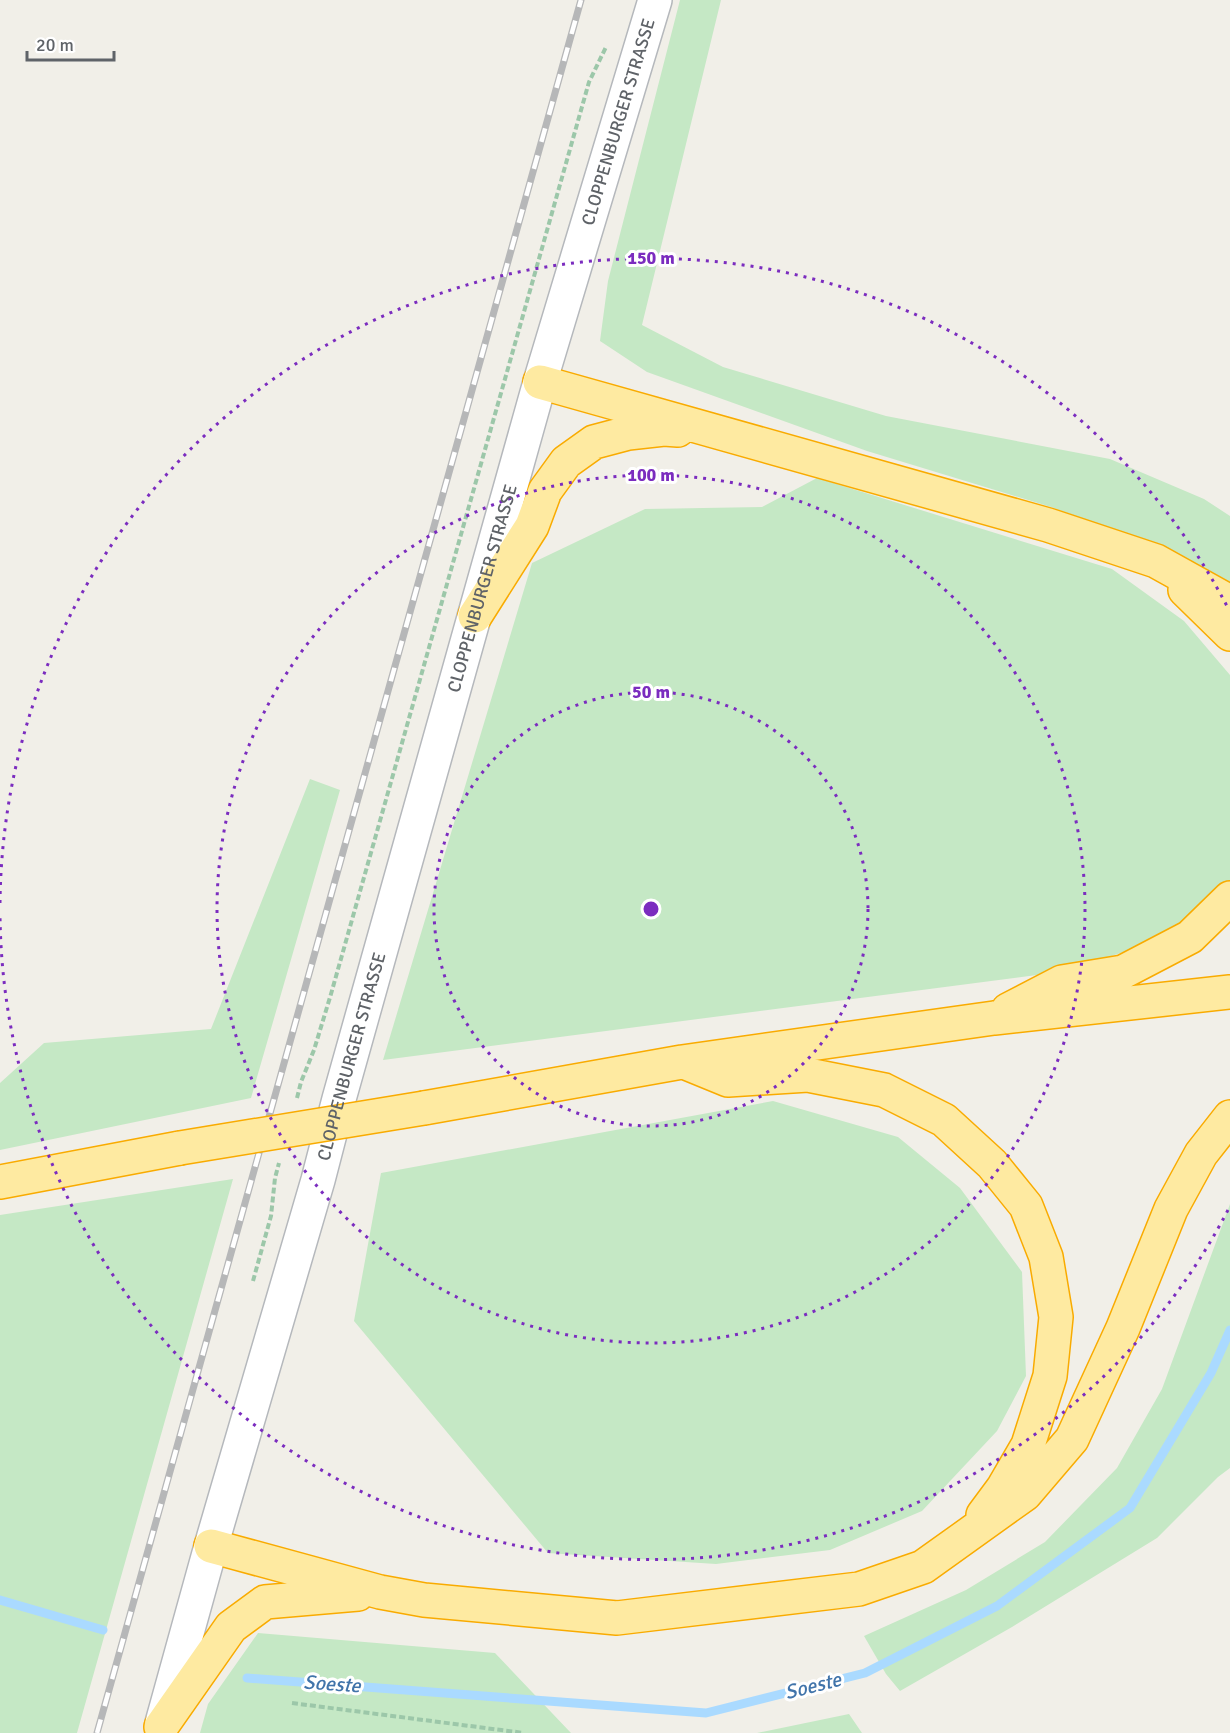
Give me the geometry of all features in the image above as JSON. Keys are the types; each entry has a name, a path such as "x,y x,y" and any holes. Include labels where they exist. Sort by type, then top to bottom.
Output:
{"highway":[{"path":"540,382 1048,525 1156,561 1230,602"},
{"path":"475,616 532,526 545,490 566,462 594,442 628,433 664,429 710,430"},
{"path":"1156,561 1230,634"},
{"path":"994,1018 1062,982 1123,972 1190,938 1230,898"},
{"path":"0,1182 180,1148 682,1062 994,1018 1230,992"},
{"path":"682,1062 728,1080 808,1075 884,1090 944,1120 992,1164 1026,1206 1046,1257 1056,1317 1050,1376 1028,1445 1003,1488 971,1532"},
{"path":"211,1546 380,1592 424,1600 616,1618 859,1589 923,1567 1025,1494 1072,1439 1123,1328 1171,1209 1201,1154 1230,1117"},
{"path":"160,1730 231,1627 265,1602 380,1592"}],"street":[{"name":"CLOPPENBURGER STRASSE","path":"160,1730 318,1180 540,382 655,0"}],"path":[{"path":"295,1103 331,994 589,82 609,41"},
{"path":"252,1287 271,1216 280,1156"},
{"path":"292,1703 524,1733"}],"green space":[{"path":"680,0 721,0 642,325 723,367 886,416 1110,459 1204,499 1230,516 1230,583 1159,546 1051,507 867,451 647,372 600,341 608,281"},
{"path":"817,478 1112,569 1184,621 1230,675 1230,884 1174,935 1067,971 383,1060 532,563 645,509 762,507"},
{"path":"310,779 340,790 251,1098 0,1150 0,1083 44,1043 211,1029"},
{"path":"773,1101 898,1137 960,1188 1022,1272 1026,1376 997,1431 922,1511 830,1550 716,1564 548,1553 354,1321 381,1173"},
{"path":"233,1179 77,1733 0,1733 0,1215"},
{"path":"1230,1204 1230,1468 1218,1477 1157,1538 1012,1627 900,1691 886,1674 864,1636 966,1590 1045,1542 1117,1468 1162,1389"},
{"path":"258,1633 495,1653 571,1733 200,1733 208,1704"},
{"path":"849,1714 862,1733 757,1733"}],"waterway":[{"name":"Soeste","path":"247,1678 706,1713 865,1673 997,1606 1130,1508 1211,1373 1230,1330"},
{"name":"Soeste","path":"0,1600 103,1630"}],"railway":[{"path":"97,1733 581,0"}]}
